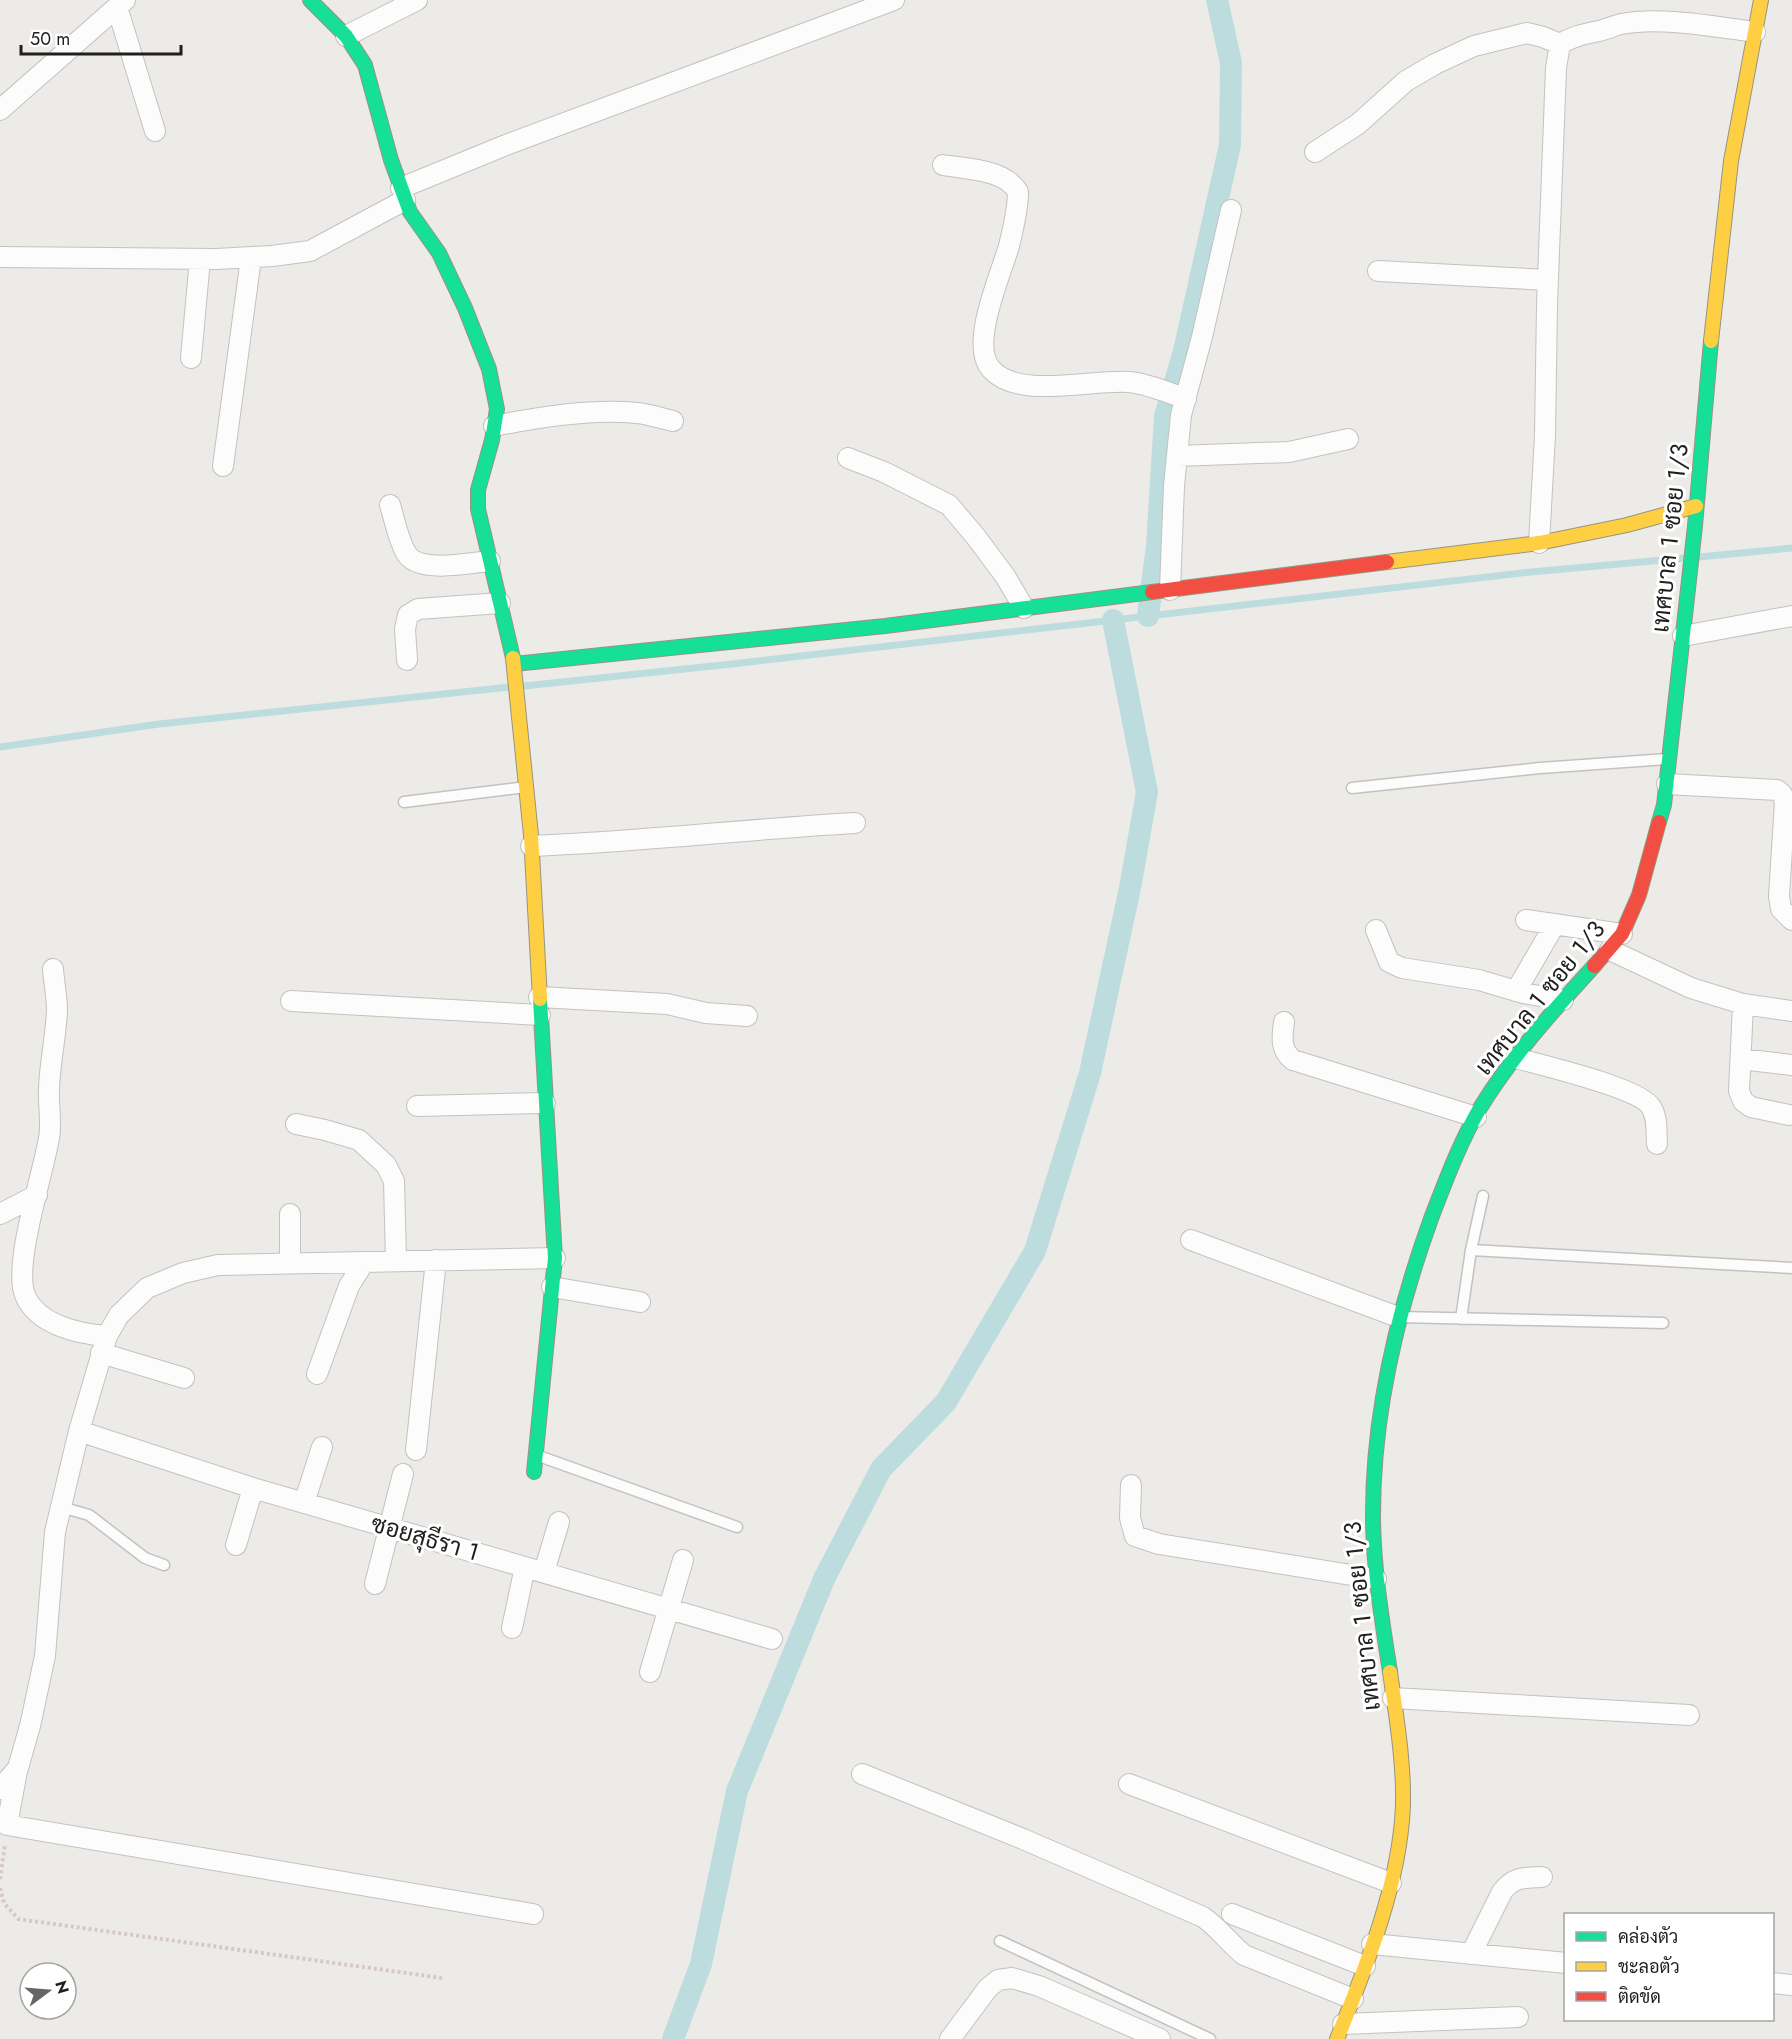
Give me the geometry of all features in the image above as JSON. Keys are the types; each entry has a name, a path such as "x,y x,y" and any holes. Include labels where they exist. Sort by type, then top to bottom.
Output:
{"street":[{"path":"310,0 346,36 365,65 391,160 403,194 410,212 439,253 465,308 489,369 497,409 477,490 478,509 515,667 531,846 555,1258 534,1472"},
{"path":"346,36 417,0"},
{"path":"0,257 200,259 251,258 310,251 403,194 506,145 605,110 894,0"},
{"name":"เทศบาล 1 ซอย 1/3","path":"1340,2031 1365,1966 1391,1882 1403,1805 1401,1750 1376,1579 1373,1516 1374,1458 1398,1317 1426,1231 1459,1147 1516,1058 1548,1016 1610,950 1622,934 1639,895 1664,805 1695,526 1716,287 1731,161 1761,0"},
{"path":"0,111 121,4 155,130"},
{"path":"1560,44 1585,33 1622,24 1646,22 1695,24 1755,32"},
{"path":"1315,152 1358,124 1406,81 1435,64 1474,46 1527,33 1560,44"},
{"path":"1539,543 1545,435 1556,68 1560,44"},
{"path":"943,165 996,176 1006,180 1018,192 1009,244 985,328 984,353 986,363 993,371 1012,381 1031,386 1130,382 1176,395"},
{"path":"1166,591 1181,415 1176,395 1202,337 1231,210"},
{"path":"223,466 251,258"},
{"path":"191,358 200,259"},
{"path":"1378,271 1548,280"},
{"path":"494,426 524,420 601,412 638,412 672,421"},
{"path":"1177,456 1289,452 1348,439"},
{"path":"848,458 884,472 949,505 999,568 1024,608"},
{"path":"390,505 407,555 418,564 447,565 490,561"},
{"path":"515,667 885,626 1539,543 1627,525 1696,506"},
{"path":"407,660 405,629 408,615 418,609 500,603"},
{"path":"1683,636 1792,616"},
{"path":"1667,784 1777,790 1782,794 1785,802 1779,896 1782,909 1792,920"},
{"path":"531,846 603,843 766,828 855,823"},
{"path":"1526,920 1622,934"},
{"path":"1515,991 1555,924"},
{"path":"1376,930 1389,962 1402,969 1479,980 1515,991 1563,1000"},
{"path":"1610,950 1691,988 1743,1004 1792,1011"},
{"path":"53,969 57,1009 49,1088 50,1137 24,1253 21,1278 25,1296 36,1311 54,1323 184,1378"},
{"path":"291,1001 540,1006 667,1004 706,1013 747,1016"},
{"path":"1743,1004 1739,1091 1743,1101 1751,1107 1789,1115"},
{"path":"1284,1022 1282,1043 1286,1054 1293,1060 1476,1118"},
{"path":"1516,1058 1627,1091 1650,1105 1656,1119 1657,1144"},
{"path":"1741,1059 1792,1065"},
{"path":"417,1106 545,1103"},
{"path":"296,1124 359,1140 386,1166 394,1181 396,1261"},
{"path":"0,1214 37,1195"},
{"path":"290,1214 290,1263"},
{"path":"1191,1240 1398,1317"},
{"path":"533,1914 7,1825 45,1656 55,1532 79,1431 104,1344 119,1315 147,1288 183,1273 218,1264 555,1258"},
{"path":"416,1450 436,1260"},
{"path":"317,1374 349,1286 364,1262"},
{"path":"552,1287 640,1302"},
{"name":"ซอยสุธีรา 1","path":"79,1431 253,1488 772,1639"},
{"path":"304,1503 322,1447"},
{"path":"375,1584 403,1474"},
{"path":"1131,1485 1130,1518 1135,1536 1159,1544 1376,1579"},
{"path":"236,1545 253,1488"},
{"path":"544,1572 559,1522"},
{"path":"650,1672 683,1560"},
{"path":"512,1628 525,1567"},
{"path":"1393,1698 1689,1715"},
{"path":"0,1789 18,1768"},
{"path":"862,1774 1023,1839 1203,1917 1212,1922 1244,1955 1353,1999"},
{"path":"1129,1784 1391,1882"},
{"path":"1471,1954 1509,1882 1521,1878 1542,1877"},
{"path":"1232,1914 1365,1966"},
{"path":"1372,1944 1564,1963"},
{"path":"950,2039 988,1988 998,1980 1012,1978 1039,1986 1160,2039"},
{"path":"1774,1983 1792,1985"},
{"path":"1340,2031 1518,2017"}],"lane":[{"path":"1352,788 1540,768 1670,759"},
{"path":"404,802 526,787"},
{"path":"1461,1319 1471,1250 1483,1196"},
{"path":"1471,1250 1792,1268"},
{"path":"1398,1317 1663,1323"},
{"path":"536,1455 737,1527"},
{"path":"61,1507 89,1515 145,1558 164,1565"},
{"path":"1000,1941 1210,2039"}],"path":[{"path":"0,1880 7,1825"},
{"path":"0,1888 4,1903 18,1918 442,1978"}],"waterway":[{"path":"1148,616 1157,546 1165,416 1184,351 1230,145 1231,63 1217,0"},
{"path":"1699,557 1792,548"},
{"path":"524,686 1531,572 1685,558"},
{"path":"673,2039 701,1964 737,1791 824,1579 881,1469 946,1402 1035,1251 1090,1073 1130,888 1147,792 1113,620"},
{"path":"0,747 159,724 510,687"}],"traffic: fast":[{"path":"310,0 346,36 365,65 391,160 410,212 439,253 465,308 489,369 497,409 492,440 478,490 478,509 513,658"},
{"path":"1659,822 1664,805 1695,526 1711,341"},
{"path":"514,664 885,626 1152,592"},
{"path":"1390,1672 1378,1593 1373,1514 1374,1476 1382,1400 1389,1362 1408,1289 1419,1252 1448,1175 1480,1108 1519,1052 1594,966"},
{"path":"534,1472 555,1258 540,999"}],"traffic: slow":[{"path":"1711,341 1731,161 1761,0"},
{"path":"1387,562 1539,543 1627,525 1696,506"},
{"path":"513,658 531,835 540,999"},
{"path":"1337,2039 1380,1925 1396,1865 1403,1805 1402,1772 1390,1672"}],"traffic: jam":[{"path":"1152,592 1387,562"},
{"path":"1594,966 1622,934 1639,895 1659,822"}]}
